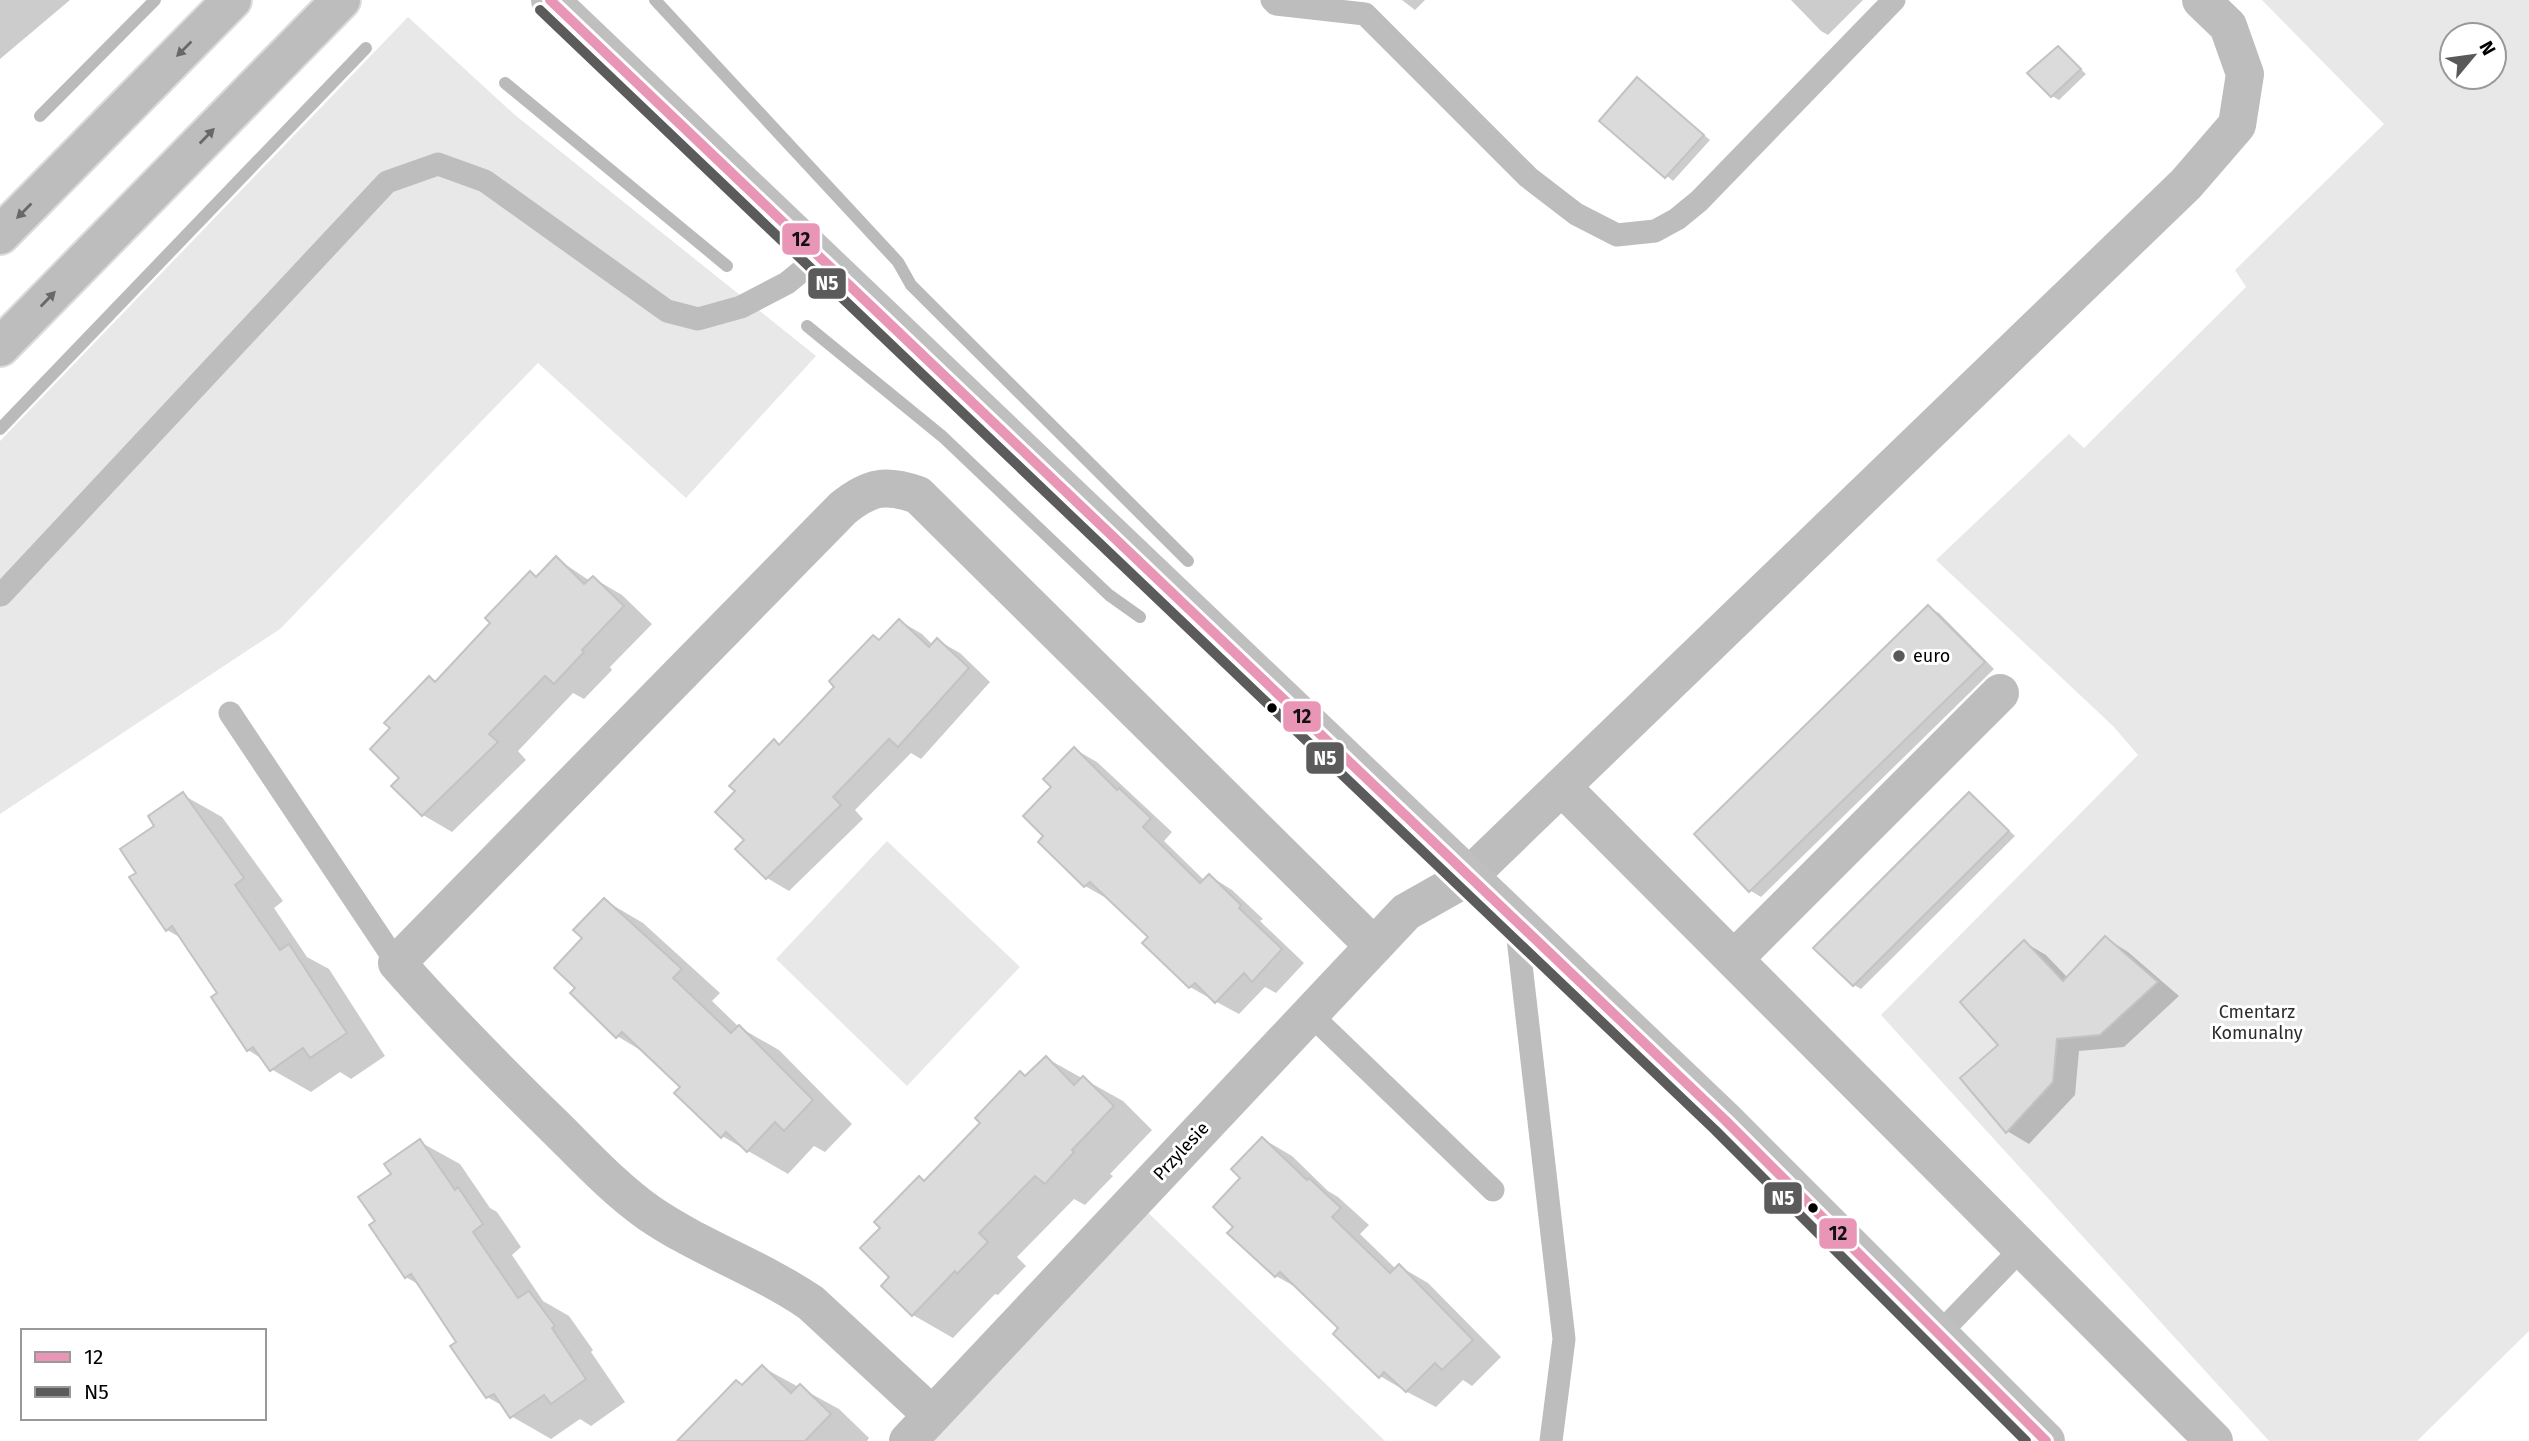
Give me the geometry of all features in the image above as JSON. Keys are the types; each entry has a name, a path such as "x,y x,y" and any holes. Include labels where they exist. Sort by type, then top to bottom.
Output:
{"street":[{"path":"0,236 232,0"},
{"path":"0,347 341,0"},
{"path":"550,0 1762,1157 2046,1441"},
{"name":"Przylesie","path":"920,1428 1406,912 1468,877 2186,184 2237,125 2245,74 2228,26 2201,0"},
{"path":"920,1428 811,1303 789,1288 680,1232 647,1211 601,1172 495,1067 441,1013 397,963 843,508 858,496 875,489 896,487 918,495 1374,946"},
{"path":"1734,959 2000,693"},
{"path":"1562,787 2214,1441"}],"lane":[{"path":"1272,0 1276,4 1365,14 1528,177 1576,214 1617,235 1655,231 1699,201 1894,0"},
{"path":"1,595 387,182 438,164 485,181 667,311 698,320 741,307 787,283 820,256"},
{"path":"230,713 397,963"},
{"path":"1516,921 1564,1339 1551,1441"},
{"path":"1310,1014 1493,1190"},
{"path":"1939,1334 2022,1248"}],"green space":[{"name":"Cmentarz Komunalny","path":"2262,0 2529,0 2529,1331 2417,1441 2269,1441 1881,1015 2138,755 2113,726 1936,560 2069,434 2084,448 2246,287 2235,270 2384,124"},
{"path":"408,17 515,115 816,356 686,498 538,363 280,629 0,814 0,441"},
{"path":"887,841 1020,967 907,1086 776,959"},
{"path":"1135,1200 1385,1441 908,1441"}],"building":[{"path":"2058,46 2081,69 2051,97 2027,73"},
{"path":"1637,77 1704,135 1665,178 1599,121"},
{"path":"556,556 584,584 593,576 624,606 554,684 545,676 489,734 498,742 422,816 391,786 399,778 370,749 390,728 384,723 429,676 435,682 490,623 485,618 530,571 536,577"},
{"path":"1928,605 1985,662 1749,892 1694,834"},
{"path":"899,619 929,647 937,638 969,668 898,747 889,739 833,797 841,805 766,879 735,849 744,840 715,812 735,791 729,786 774,739 779,745 834,687 829,681 873,635 879,640"},
{"path":"1074,747 1117,790 1119,788 1151,818 1143,827 1200,883 1209,874 1241,905 1239,908 1282,949 1252,982 1244,973 1215,1003 1195,983 1189,988 1142,943 1148,937 1090,882 1084,887 1038,842 1043,836 1023,816 1051,787 1043,779"},
{"path":"183,792 244,878 235,885 280,950 289,944 347,1033 310,1058 303,1048 270,1071 253,1047 247,1051 211,997 217,993 172,926 166,931 129,877 136,873 120,849 154,826 148,816"},
{"path":"1969,792 2009,831 1853,986 1813,948"},
{"path":"604,898 682,969 673,978 731,1033 739,1025 813,1100 784,1131 775,1122 747,1152 726,1132 721,1138 674,1093 680,1087 622,1032 616,1038 570,993 575,988 554,968 582,938 573,930"},
{"path":"2105,936 2158,982 2100,1035 2057,1039 2053,1082 2006,1133 1960,1078 1998,1045 1960,1002 2024,940 2063,981"},
{"path":"1046,1056 1074,1085 1083,1076 1114,1106 1072,1150 1074,1152 1045,1184 1035,1176 979,1233 988,1242 957,1274 955,1271 912,1316 881,1286 889,1277 860,1248 880,1228 874,1222 919,1176 924,1181 980,1123 975,1118 1020,1071 1025,1076"},
{"path":"1262,1137 1341,1208 1332,1217 1390,1273 1399,1264 1473,1340 1442,1370 1435,1363 1406,1392 1384,1372 1379,1378 1333,1334 1338,1328 1280,1272 1275,1277 1227,1233 1233,1227 1213,1207 1240,1178 1231,1169"},
{"path":"420,1139 455,1190 458,1187 483,1224 473,1232 518,1298 529,1291 555,1326 552,1328 586,1379 551,1404 544,1395 510,1418 494,1394 486,1398 450,1346 456,1342 411,1274 405,1278 369,1225 375,1221 358,1197 391,1174 384,1164"},
{"path":"762,1365 791,1393 800,1384 831,1414 805,1441 677,1441 736,1380 742,1385"}],"waterway":[{"path":"40,116 155,0"},
{"path":"655,0 898,262 911,285 1188,561"},
{"path":"0,429 366,48"},
{"path":"505,83 727,266"},
{"path":"807,326 943,437 1109,595 1140,617"}],"transit line":[{"name":"12","path":"550,0 1725,1120 2046,1441"},
{"name":"N5","path":"540,10 1715,1130 2026,1441"}],"place":[{"name":"euro","path":"1899,656"}]}
